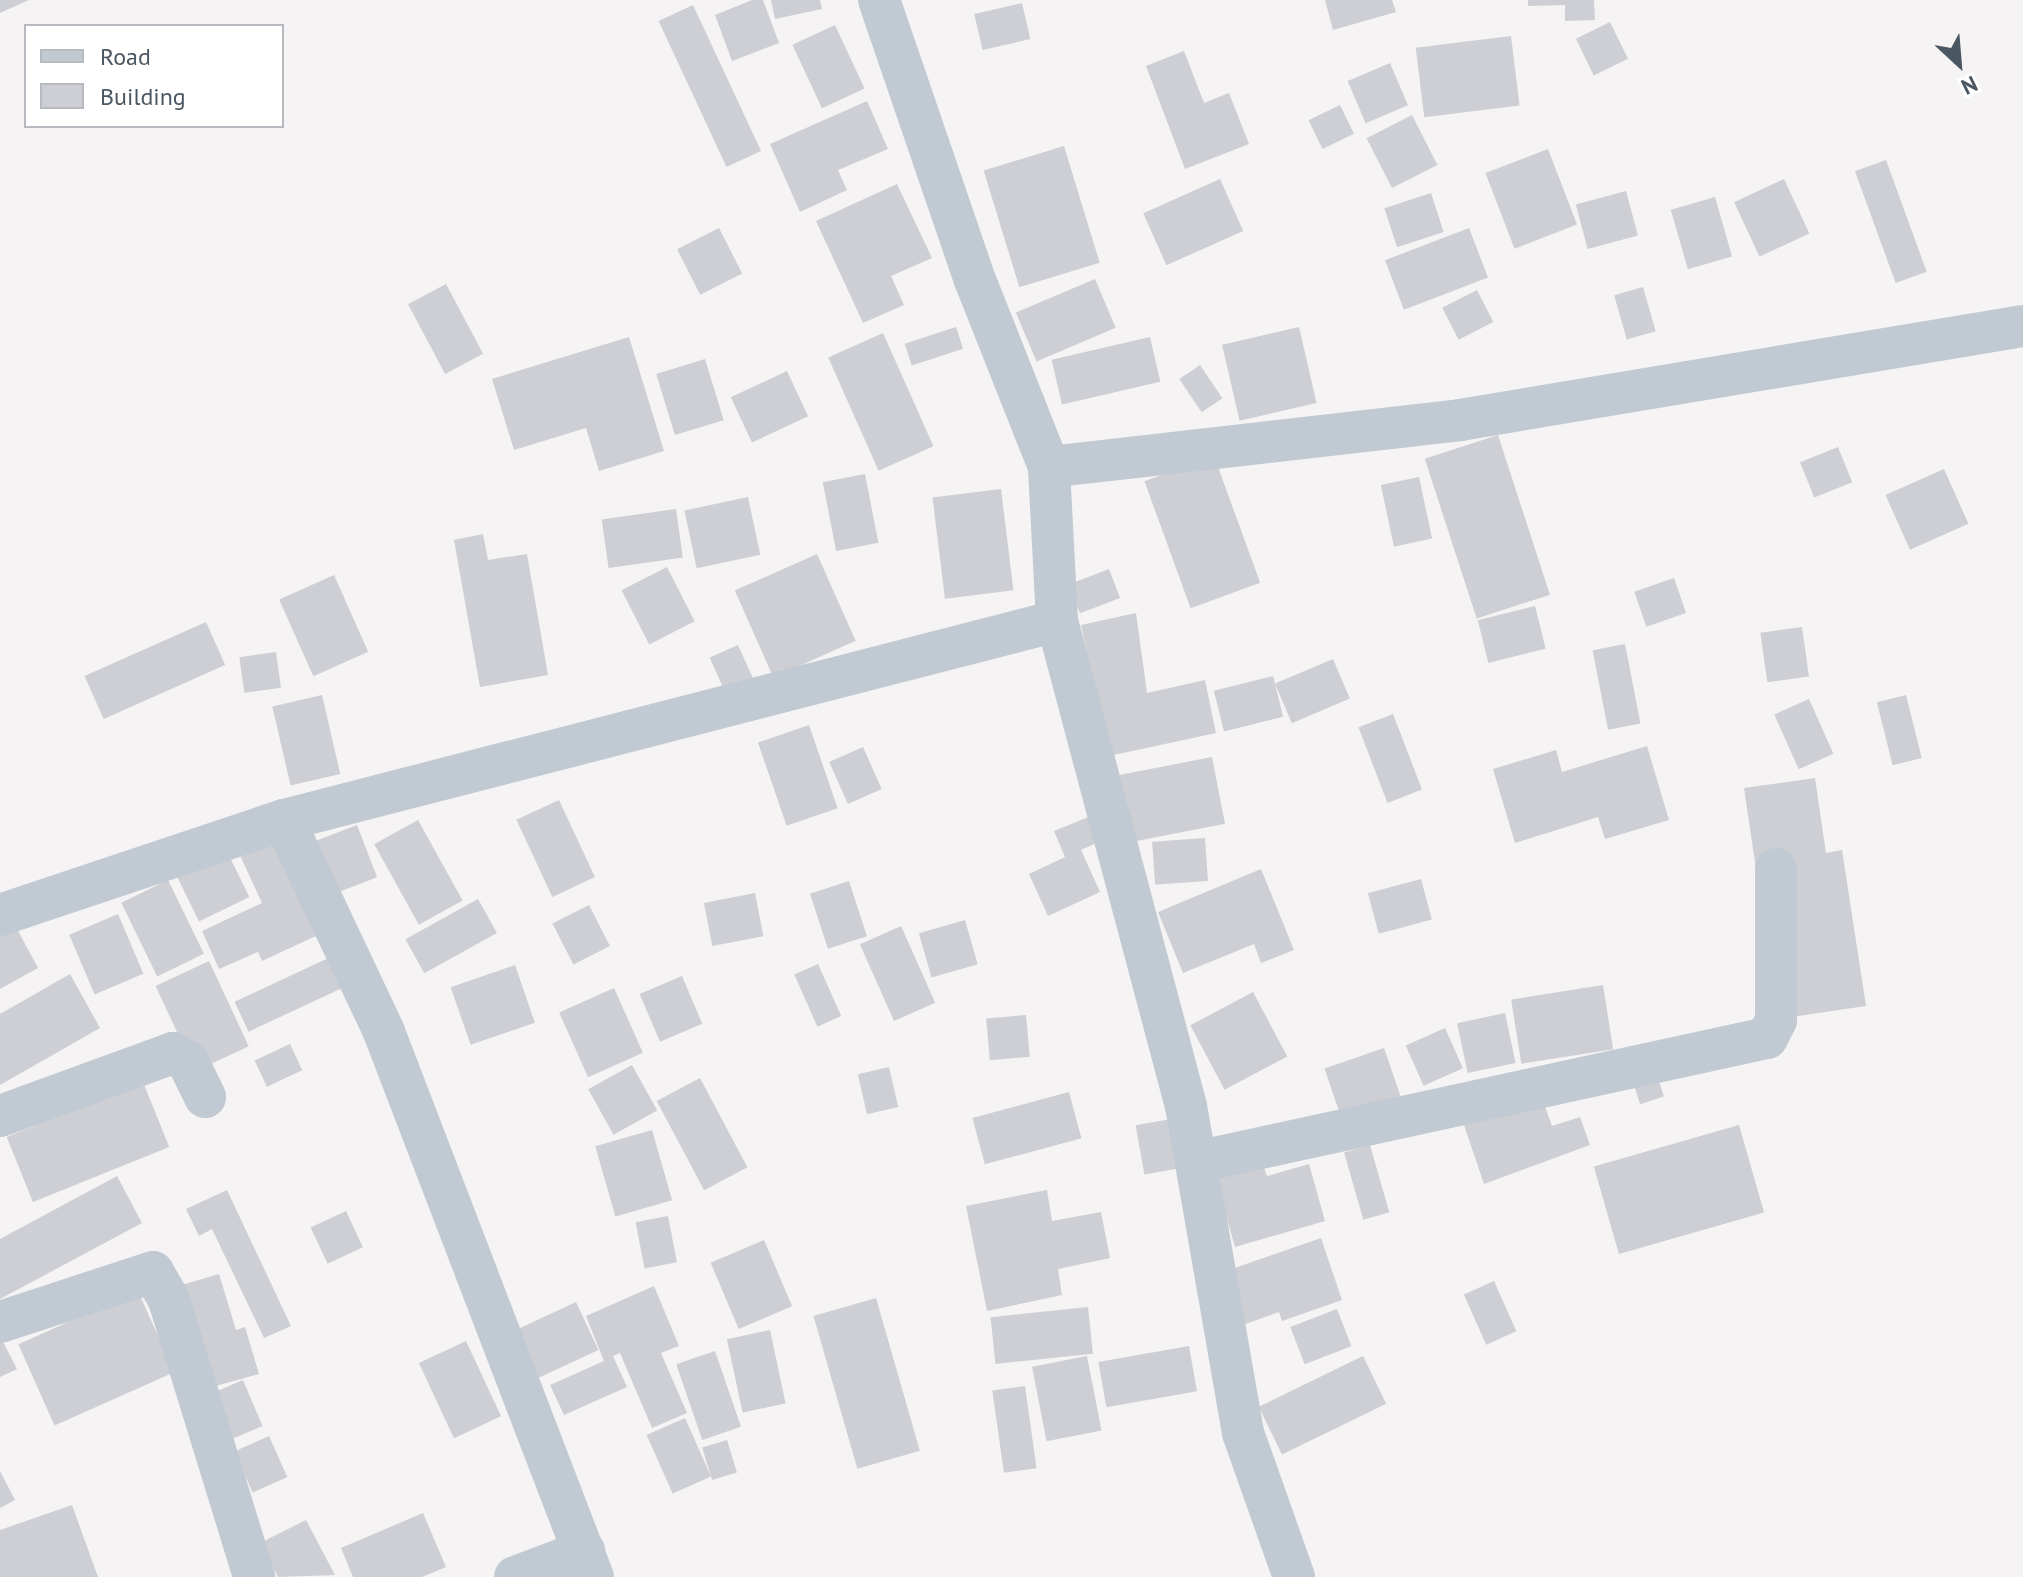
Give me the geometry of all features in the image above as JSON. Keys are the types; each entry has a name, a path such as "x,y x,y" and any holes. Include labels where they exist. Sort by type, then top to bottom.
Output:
{"street":[{"path":"879,0 975,280 1049,467 1057,621 1196,1162 1243,1433 1294,1577"},
{"path":"1049,467 1460,420 2023,326"},
{"path":"0,915 284,820 1057,621"},
{"path":"284,820 384,1032 588,1564 515,1577"},
{"path":"1196,1162 1767,1038 1776,1020 1776,869"},
{"path":"0,1116 173,1053 188,1062 205,1097"},
{"path":"0,1322 128,1275 153,1272 169,1300 254,1577"}],"building":[{"path":"0,0 29,0 0,13"},
{"path":"752,0 763,0 779,43 732,61 715,15"},
{"path":"771,0 820,0 822,9 775,19"},
{"path":"1325,0 1392,0 1396,12 1333,30"},
{"path":"1528,0 1594,0 1595,20 1565,21 1565,5 1528,6"},
{"path":"1022,3 1030,39 983,50 974,14"},
{"path":"693,5 761,151 727,167 659,21"},
{"path":"1610,22 1628,59 1594,76 1576,39"},
{"path":"835,25 865,88 822,108 792,45"},
{"path":"1511,36 1520,105 1424,117 1416,48"},
{"path":"1184,51 1204,103 1229,93 1249,144 1185,169 1146,66"},
{"path":"1390,63 1408,105 1366,123 1348,81"},
{"path":"867,101 888,149 838,170 847,190 800,212 770,144"},
{"path":"1340,105 1354,134 1323,149 1309,120"},
{"path":"1412,115 1437,165 1392,188 1367,138"},
{"path":"1064,146 1100,263 1019,287 984,171"},
{"path":"1548,149 1577,225 1514,249 1485,173"},
{"path":"1886,160 1927,272 1896,283 1855,171"},
{"path":"1220,179 1243,231 1166,265 1143,213"},
{"path":"1784,179 1809,233 1760,257 1734,202"},
{"path":"897,184 932,258 891,276 904,305 863,323 816,221"},
{"path":"1626,191 1638,235 1588,249 1576,204"},
{"path":"1431,193 1444,232 1397,247 1384,208"},
{"path":"1715,197 1732,257 1688,269 1671,210"},
{"path":"719,228 742,273 700,295 677,249"},
{"path":"1469,228 1488,277 1404,310 1385,260"},
{"path":"1095,279 1116,328 1037,361 1016,313"},
{"path":"446,284 483,354 445,374 408,304"},
{"path":"1643,287 1656,331 1627,339 1614,295"},
{"path":"1477,290 1493,322 1459,340 1442,308"},
{"path":"956,327 963,349 912,366 905,344"},
{"path":"1299,327 1317,403 1240,421 1222,345"},
{"path":"883,333 933,446 879,471 828,357"},
{"path":"629,337 664,451 599,471 586,428 514,450 492,379"},
{"path":"1150,337 1160,382 1062,405 1052,360"},
{"path":"705,359 724,420 675,435 656,374"},
{"path":"1200,365 1222,398 1202,412 1179,379"},
{"path":"787,371 808,416 752,443 731,397"},
{"path":"1498,435 1550,595 1477,619 1425,459"},
{"path":"1838,447 1852,482 1814,498 1800,462"},
{"path":"1214,456 1260,583 1191,608 1144,481"},
{"path":"1944,469 1968,524 1910,550 1886,495"},
{"path":"865,474 878,543 836,551 823,482"},
{"path":"1419,477 1432,539 1394,547 1381,485"},
{"path":"1001,489 1013,590 945,599 933,497"},
{"path":"748,497 760,555 697,568 684,511"},
{"path":"676,509 683,558 609,568 602,519"},
{"path":"483,534 488,560 527,554 548,675 480,687 454,540"},
{"path":"817,554 856,641 773,677 735,591"},
{"path":"667,567 695,621 649,645 622,590"},
{"path":"1109,569 1120,598 1080,613 1069,584"},
{"path":"334,575 368,652 313,676 279,599"},
{"path":"1674,578 1686,613 1646,627 1634,592"},
{"path":"1535,606 1546,649 1488,663 1478,620"},
{"path":"1136,613 1147,693 1205,680 1216,733 1109,756 1081,625"},
{"path":"206,622 225,665 104,719 84,676"},
{"path":"1802,627 1809,677 1767,682 1760,633"},
{"path":"1625,644 1640,724 1608,730 1593,650"},
{"path":"738,645 755,683 727,696 710,658"},
{"path":"276,652 281,688 244,693 239,657"},
{"path":"1333,659 1350,699 1292,723 1275,684"},
{"path":"1273,676 1283,717 1224,732 1214,691"},
{"path":"322,695 340,774 291,785 272,706"},
{"path":"1906,695 1922,758 1893,765 1877,702"},
{"path":"1809,699 1833,754 1799,769 1774,714"},
{"path":"1393,714 1422,790 1387,803 1358,727"},
{"path":"809,725 838,808 787,826 758,743"},
{"path":"1647,746 1669,820 1605,839 1598,817 1515,843 1493,769 1556,750 1562,772"},
{"path":"863,747 882,789 848,804 829,762"},
{"path":"1212,757 1225,824 1125,843 1112,776"},
{"path":"1815,778 1826,853 1842,850 1866,1006 1778,1019 1744,788"},
{"path":"559,800 595,877 552,897 516,820"},
{"path":"1091,816 1101,841 1081,850 1100,892 1048,916 1029,874 1065,857 1054,831"},
{"path":"418,820 463,900 419,925 374,844"},
{"path":"357,825 377,877 332,894 312,842"},
{"path":"273,834 318,935 262,961 258,952 219,969 202,931 262,903 238,851"},
{"path":"1205,838 1208,881 1155,885 1152,842"},
{"path":"223,843 249,897 199,921 173,868"},
{"path":"1261,869 1294,950 1261,963 1254,944 1183,973 1158,912"},
{"path":"1421,879 1432,920 1379,934 1368,893"},
{"path":"168,880 204,954 157,976 121,903"},
{"path":"849,881 867,936 828,949 810,894"},
{"path":"755,893 763,936 712,946 704,903"},
{"path":"478,899 497,933 424,973 405,939"},
{"path":"589,905 610,946 573,965 552,924"},
{"path":"9,914 38,968 0,989 0,919"},
{"path":"118,914 143,974 95,995 69,935"},
{"path":"965,920 978,964 932,977 919,933"},
{"path":"901,926 935,1003 894,1021 860,944"},
{"path":"337,954 351,984 249,1032 235,1002"},
{"path":"209,961 249,1046 195,1071 156,986"},
{"path":"818,964 841,1016 817,1027 794,975"},
{"path":"515,965 535,1023 471,1045 451,987"},
{"path":"70,974 100,1028 0,1085 0,1014"},
{"path":"682,976 702,1024 660,1042 640,994"},
{"path":"1603,985 1613,1049 1521,1064 1511,1000"},
{"path":"614,988 643,1053 588,1077 559,1012"},
{"path":"1253,992 1287,1056 1225,1090 1190,1025"},
{"path":"1505,1013 1516,1063 1468,1073 1457,1023"},
{"path":"1026,1015 1030,1057 990,1060 986,1018"},
{"path":"1445,1028 1463,1068 1424,1086 1406,1045"},
{"path":"290,1044 302,1070 267,1087 255,1060"},
{"path":"1384,1048 1401,1097 1341,1118 1324,1069"},
{"path":"632,1065 657,1110 613,1135 588,1089"},
{"path":"889,1067 898,1107 867,1114 858,1074"},
{"path":"1655,1069 1664,1097 1640,1104 1631,1077"},
{"path":"700,1078 747,1167 704,1190 657,1101"},
{"path":"143,1082 169,1147 33,1202 7,1137"},
{"path":"1069,1092 1081,1138 985,1164 972,1118"},
{"path":"1542,1098 1552,1126 1580,1117 1590,1145 1484,1184 1464,1125"},
{"path":"1177,1118 1186,1167 1144,1175 1136,1125"},
{"path":"1739,1125 1764,1212 1619,1254 1594,1167"},
{"path":"652,1130 672,1200 615,1216 595,1146"},
{"path":"1370,1145 1389,1212 1363,1220 1344,1152"},
{"path":"1261,1159 1267,1176 1309,1164 1325,1221 1235,1247 1214,1173"},
{"path":"117,1176 142,1223 0,1299 0,1239"},
{"path":"227,1190 291,1326 264,1338 212,1229 199,1236 186,1209"},
{"path":"1047,1190 1052,1221 1101,1212 1110,1258 1058,1269 1062,1295 987,1311 966,1206"},
{"path":"346,1211 363,1247 328,1264 311,1227"},
{"path":"668,1216 677,1262 645,1268 636,1222"},
{"path":"1321,1238 1342,1300 1282,1321 1279,1312 1243,1325 1226,1271"},
{"path":"764,1240 792,1306 739,1329 711,1263"},
{"path":"219,1274 236,1330 245,1327 259,1374 205,1389 175,1287"},
{"path":"1494,1281 1516,1331 1486,1345 1464,1294"},
{"path":"654,1286 679,1346 661,1353 687,1413 652,1428 620,1353 613,1356 627,1387 564,1415 550,1385 604,1361 586,1316"},
{"path":"138,1291 174,1372 55,1426 18,1344"},
{"path":"876,1298 920,1451 857,1469 814,1316"},
{"path":"576,1302 598,1350 535,1380 513,1332"},
{"path":"1088,1307 1093,1354 995,1364 991,1317"},
{"path":"1337,1309 1351,1346 1305,1364 1290,1327"},
{"path":"770,1330 786,1403 743,1413 727,1339"},
{"path":"0,1336 17,1369 0,1377"},
{"path":"466,1341 501,1416 454,1438 419,1363"},
{"path":"1189,1346 1197,1391 1106,1407 1098,1362"},
{"path":"715,1351 741,1427 702,1440 676,1364"},
{"path":"1087,1356 1102,1431 1047,1441 1032,1367"},
{"path":"1363,1356 1386,1404 1282,1454 1259,1407"},
{"path":"243,1380 263,1426 226,1442 206,1396"},
{"path":"1025,1386 1037,1468 1004,1473 992,1391"},
{"path":"685,1418 711,1476 673,1494 647,1435"},
{"path":"269,1436 287,1477 253,1493 234,1451"},
{"path":"727,1440 737,1473 712,1480 702,1448"},
{"path":"0,1471 15,1500 0,1508"},
{"path":"72,1505 98,1577 0,1577 0,1530"},
{"path":"423,1513 446,1567 422,1577 353,1577 341,1548"},
{"path":"306,1520 335,1575 278,1577 260,1543"}]}
